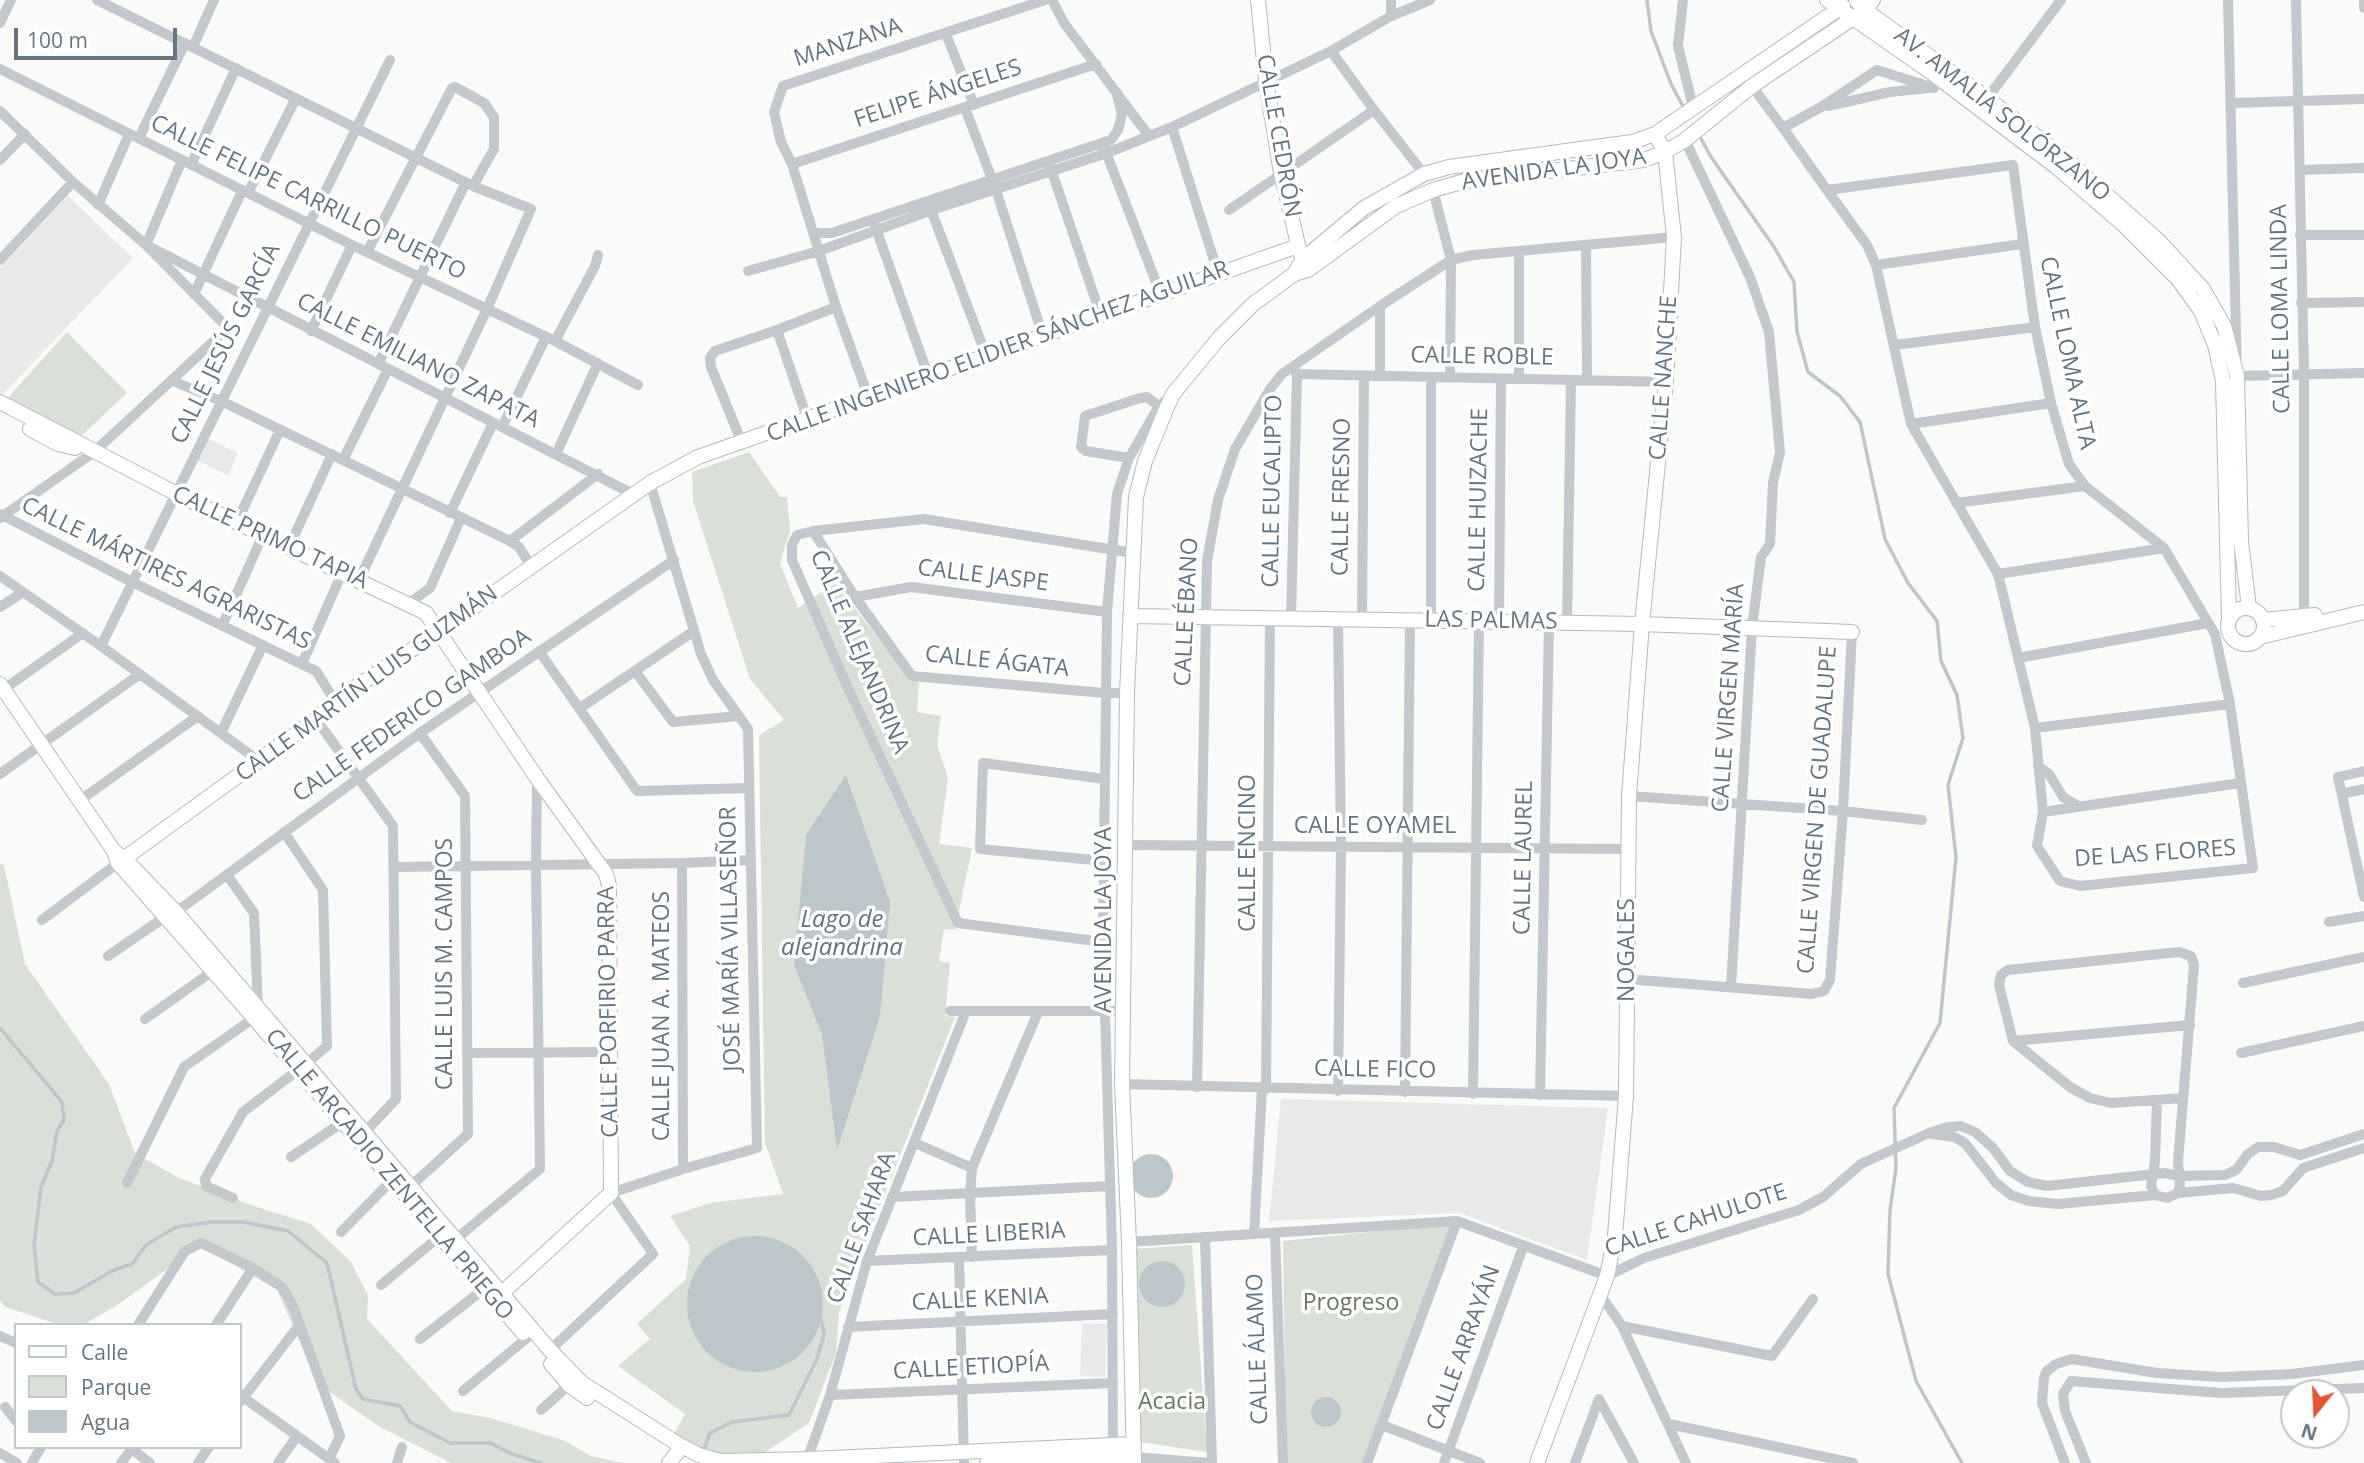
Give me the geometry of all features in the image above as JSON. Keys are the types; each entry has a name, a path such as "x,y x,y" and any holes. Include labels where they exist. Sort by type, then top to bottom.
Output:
{"street":[{"path":"0,23 11,0"},
{"path":"97,0 470,184 531,209 487,309 359,580"},
{"path":"98,205 134,136 214,0"},
{"name":"MANZANA","path":"792,164 781,142 774,112 783,86 1045,0"},
{"path":"1052,0 1064,23 1149,136"},
{"name":"CALLE CEDRÓN","path":"1258,0 1266,81 1281,173 1301,262"},
{"path":"1391,0 1391,16"},
{"path":"814,233 832,233 875,224 1104,148 1149,136 1331,51 1391,16 1430,0"},
{"path":"1683,0 1678,47 1688,110"},
{"path":"1992,92 2061,0"},
{"path":"2228,0 2237,376 2364,373"},
{"name":"CALLE LOMA LINDA","path":"2296,0 2304,374 2304,617"},
{"path":"2364,0 2364,8"},
{"name":"AVENIDA LA JOYA","path":"1112,1455 1112,1250 1103,1013 1105,694 1107,612 1117,494 1129,458 1159,406 1173,394 1219,338 1252,305 1364,208 1424,174 1449,167 1632,142 1655,134 1833,5 1862,2"},
{"name":"AVENIDA LA JOYA","path":"1301,262 1396,206 1433,190 1465,181 1644,160 1665,152 1693,134 1752,86 1851,19 1862,2"},
{"name":"AV. AMALIA SOLÓRZANO","path":"1862,2 2065,158 2159,241 2203,289 2224,326 2237,376 2241,541 2249,608"},
{"name":"AV. AMALIA SOLÓRZANO","path":"1833,5 1932,73 2056,166 2152,253 2177,278 2202,311 2215,345 2223,381 2230,619"},
{"path":"946,34 1043,336"},
{"path":"1331,51 1424,174"},
{"name":"CALLE JESÚS GARCÍA","path":"101,646 390,61"},
{"name":"FELIPE ÁNGELES","path":"792,164 1097,64"},
{"path":"146,245 236,68"},
{"name":"CALLE FELIPE CARRILLO PUERTO","path":"0,69 352,245 551,339 638,385"},
{"path":"1783,128 1877,70 1934,88 1890,92 1821,107"},
{"path":"1752,86 1867,245 1876,265 1911,424 1998,573 2035,728 2043,812 2241,783"},
{"path":"343,460 420,277 470,184 494,149 494,117 484,103 455,87 450,90 367,252"},
{"path":"1104,148 1118,130 1122,114 1116,91"},
{"path":"194,294 296,98"},
{"path":"2231,103 2364,99"},
{"path":"1229,210 1374,110"},
{"path":"0,111 98,205 146,245 228,328 94,452 1,516"},
{"path":"1172,127 1218,273"},
{"path":"0,160 24,134"},
{"name":"CALLE NANCHE","path":"1642,624 1666,382 1674,237 1665,152 1655,134"},
{"name":"CALLE VIRGEN MARÍA","path":"1693,134 1769,332 1780,452 1773,483 1770,544 1761,557 1752,628 1731,987"},
{"path":"1104,148 1161,295"},
{"path":"792,164 867,396"},
{"name":"CALLE LOMA ALTA","path":"1827,190 2013,165 2035,327 2051,403 2068,464 2085,486 2164,548 2215,634 2230,704 2253,868"},
{"path":"1050,166 1101,316"},
{"path":"2300,170 2364,168"},
{"path":"0,260 73,182"},
{"path":"1433,190 1451,260 1450,378"},
{"path":"930,206 986,355"},
{"path":"748,271 819,251 875,224"},
{"path":"875,224 928,376"},
{"path":"2300,235 2364,234"},
{"name":"CALLE ÉBANO","path":"1197,1087 1207,561 1218,500 1235,449 1269,389 1282,374 1294,370 1380,306 1451,260 1473,255 1674,237"},
{"path":"1876,265 2022,244"},
{"name":"CALLE EMILIANO ZAPATA","path":"146,245 202,276 635,495"},
{"path":"312,331 352,245"},
{"path":"1586,246 1587,380"},
{"path":"1519,251 1519,379"},
{"path":"409,603 430,588 456,515 497,425 595,265 598,255"},
{"name":"CALLE INGENIERO ELIDIER SÁNCHEZ AGUILAR","path":"698,457 1218,273 1301,262"},
{"path":"2301,303 2364,302"},
{"path":"742,443 711,367 710,358 715,351 836,306"},
{"path":"1380,306 1380,376"},
{"path":"1895,345 2035,327"},
{"path":"777,330 807,418"},
{"path":"556,454 598,363"},
{"name":"CALLE ROBLE","path":"1294,370 1364,376 1666,382"},
{"name":"CALLE EUCALIPTO","path":"1291,618 1294,370"},
{"name":"CALLE FRESNO","path":"1362,619 1364,376"},
{"path":"1431,377 1431,620"},
{"name":"CALLE HUIZACHE","path":"1499,621 1502,379"},
{"path":"1567,622 1571,380"},
{"path":"173,381 221,401 510,541 519,547 531,566"},
{"name":"AVENIDA LA JOYA","path":"1134,1455 1122,1084 1126,693 1136,497 1145,461 1173,394"},
{"path":"1129,458 1086,451 1081,447 1085,415 1147,397 1159,406"},
{"path":"0,402 94,452"},
{"path":"1911,424 2051,403"},
{"path":"0,413 58,444 94,452"},
{"path":"237,522 280,430"},
{"name":"CALLE PRIMO TAPIA","path":"94,452 409,603 426,613 440,631"},
{"path":"289,547 332,454"},
{"name":"CALLE MARTÍN LUIS GUZMÁN","path":"42,920 119,857 259,761 316,719 335,701 650,484 698,457"},
{"path":"510,541 598,474"},
{"path":"650,484 701,654 713,680 739,716"},
{"path":"1956,503 2085,486"},
{"name":"CALLE MÁRTIRES AGRARISTAS","path":"1,516 316,671 335,701"},
{"name":"CALLE ALEJANDRINA","path":"1103,942 958,923 792,561 792,545 797,535 813,531 925,519 1133,553"},
{"name":"CALLE ÁGATA","path":"813,531 855,597 912,676 1105,694 1126,693"},
{"path":"222,626 263,535"},
{"path":"1998,573 2164,548"},
{"name":"CALLE FEDERICO GAMBOA","path":"108,956 227,875 480,691 674,560"},
{"path":"302,664 342,573"},
{"path":"0,576 259,761"},
{"name":"CALLE JASPE","path":"855,597 911,587 1107,612"},
{"path":"0,607 23,592"},
{"path":"2263,620 2304,617 2364,603"},
{"path":"2260,637 2263,620 2255,610 2237,610 2228,624 2230,635 2239,643 2250,644 2260,637 2364,612"},
{"name":"LAS PALMAS","path":"1129,616 1567,622 1853,632"},
{"name":"CALLE ENCINO","path":"1254,1234 1264,1089 1270,846 1270,618"},
{"path":"1338,619 1341,847 1338,1091"},
{"path":"1405,1092 1410,620"},
{"path":"1473,1094 1479,621"},
{"name":"CALLE LAUREL","path":"1540,1095 1549,622"},
{"path":"2018,658 2208,623"},
{"name":"NOGALES","path":"1537,1463 1607,1276 1615,1236 1626,1096 1629,796 1642,624"},
{"name":"CALLE PORFIRIO PARRA","path":"440,631 537,778 606,874 609,885 611,1193"},
{"path":"580,708 694,631"},
{"name":"CALLE VIRGEN DE GUADALUPE","path":"1731,987 1812,994 1824,991 1830,980 1853,632"},
{"path":"1,689 83,634"},
{"path":"221,733 263,645"},
{"path":"539,652 638,791 749,788"},
{"path":"635,671 673,722 739,716"},
{"path":"0,774 140,674"},
{"name":"CALLE ARCADIO ZENTELLA PRIEGO","path":"1,689 119,857 256,1012 392,1180 502,1293 550,1350 591,1390 676,1454"},
{"path":"2035,728 2230,704"},
{"path":"79,801 198,716"},
{"name":"JOSÉ MARÍA VILLASEÑOR","path":"683,1168 757,1148 748,729 739,716"},
{"path":"316,719 393,826 396,1099 365,1132"},
{"name":"CALLE LUIS M. CAMPOS","path":"412,1185 467,1135 466,796 420,733"},
{"path":"1104,861 980,849 983,763 1105,779"},
{"path":"2038,766 2049,775 2063,797 2078,806"},
{"path":"2364,771 2338,777 2364,897"},
{"path":"381,1285 448,1240 540,1169 537,778"},
{"path":"2342,794 2364,789"},
{"path":"1629,796 1843,811 1922,820"},
{"name":"DE LAS FLORES","path":"2043,812 2037,846 2060,881 2080,886 2253,868"},
{"path":"233,1198 204,1183 243,1112 327,1046 323,890 284,832"},
{"name":"CALLE OYAMEL","path":"1124,845 1627,849"},
{"path":"394,867 750,860"},
{"name":"CALLE JUAN A. MATEOS","path":"682,863 683,1168"},
{"path":"127,1183 184,1067 256,1012 254,914 227,875"},
{"path":"2329,922 2364,916"},
{"path":"2178,1193 2194,965 2191,956 2179,952 2008,970 2001,975 2000,985 2014,1041 2070,1087 2090,1098 2111,1103 2183,1098"},
{"path":"2242,983 2364,957"},
{"path":"145,1019 217,968"},
{"path":"1627,979 1731,987"},
{"path":"950,1011 1123,1011"},
{"name":"CALLE SAHARA","path":"811,1461 867,1261 966,1011"},
{"path":"972,1257 972,1168 1038,1012"},
{"path":"2014,1041 2190,1025"},
{"path":"2241,1053 2364,1026"},
{"path":"467,1053 610,1052"},
{"name":"CALLE ARCADIO ZENTELLA PRIEGO","path":"302,1067 412,1185 448,1240 485,1288 569,1385 676,1454 722,1461 1112,1455"},
{"name":"CALLE FICO","path":"1122,1084 1626,1096"},
{"path":"2155,1195 2151,1186 2157,1139 2157,1100"},
{"path":"291,1157 343,1122"},
{"name":"CALLE CAHULOTE","path":"1129,1242 1457,1221 1607,1276 1644,1258 1799,1210 1823,1197 1861,1164 1948,1128 1961,1126 1975,1132 1993,1148 2010,1171 2028,1182 2047,1186 2152,1176"},
{"path":"2152,1176 2164,1173 2179,1176 2225,1175 2236,1170 2248,1154 2258,1147 2274,1147 2300,1155 2364,1134"},
{"path":"1924,1136 1954,1137 1965,1143 1996,1183 2011,1195 2029,1201 2058,1204 2155,1195 2166,1198 2178,1193 2233,1188 2261,1196 2271,1195 2283,1191 2303,1168 2364,1148"},
{"path":"2157,1139 2180,1141"},
{"path":"915,1143 972,1168"},
{"path":"502,1293 611,1193 683,1168"},
{"path":"341,1232 392,1180"},
{"path":"892,1197 1109,1186"},
{"path":"550,1350 653,1254 611,1193"},
{"path":"1367,1463 1457,1221"},
{"name":"CALLE ÁLAMO","path":"1275,1234 1283,1463"},
{"path":"987,1463 1134,1455 1211,1463 1205,1237"},
{"path":"140,1323 185,1251 201,1243 253,1268 282,1287 293,1306 340,1436 332,1461 242,1399"},
{"name":"CALLE ARRAYÁN","path":"1444,1463 1523,1247"},
{"name":"CALLE LIBERIA","path":"867,1261 1112,1250"},
{"path":"959,1258 964,1457"},
{"path":"217,1323 253,1268"},
{"path":"420,1339 485,1288"},
{"path":"1600,1294 1622,1326 1686,1463"},
{"path":"1622,1326 1772,1356 1813,1298"},
{"name":"CALLE KENIA","path":"848,1327 1113,1314"},
{"path":"242,1397 300,1324"},
{"path":"463,1391 527,1338"},
{"path":"2065,1463 2042,1403 2046,1372 2056,1364 2072,1359 2157,1373 2221,1377 2292,1374 2364,1365"},
{"path":"2056,1364 2065,1370 2071,1381"},
{"path":"2071,1381 2221,1393 2364,1388"},
{"path":"2071,1381 2063,1394 2065,1411 2086,1463"},
{"name":"CALLE ETIOPÍA","path":"830,1395 1113,1383"},
{"path":"2044,1384 2063,1394"},
{"path":"541,1410 569,1385"},
{"path":"1575,1463 1599,1399 1634,1463"},
{"path":"1669,1424 1853,1463"},
{"path":"1382,1425 1480,1463"},
{"path":"278,1463 298,1436"},
{"path":"397,1463 402,1447"},
{"path":"132,1449 150,1463"},
{"path":"0,1453 17,1463"}],"shaded area":[{"path":"68,196 133,258 0,397 0,268"},
{"path":"204,437 238,453 228,475 194,459"},
{"path":"1281,1099 1608,1108 1587,1260 1459,1213 1269,1221"},
{"path":"1082,1323 1107,1324 1105,1377 1080,1376"}],"green space":[{"path":"67,332 127,393 75,442 4,402"},
{"path":"749,452 780,497 787,497 790,530 780,564 798,608 835,583 902,669 919,683 917,712 941,716 937,745 948,778 939,844 972,848 955,930 944,929 939,961 950,963 945,1016 955,1017 850,1282 839,1313 836,1353 809,1423 761,1455 717,1455 672,1437 685,1414 618,1366 650,1339 637,1324 686,1279 690,1246 670,1216 710,1203 783,1194 765,1143 759,735 784,720 750,679 693,501 692,472"},
{"path":"0,864 4,865 25,964 109,1084 135,1153 179,1178 311,1224 351,1262 368,1295 367,1319 452,1411 490,1418 563,1440 591,1456 623,1463 451,1463 380,1427 318,1384 277,1290 200,1245 119,1304 86,1323 55,1323 5,1307 0,1300"},
{"name":"Progreso","path":"1456,1223 1362,1463 1286,1463 1283,1241"},
{"name":"Acacia","path":"1192,1245 1207,1452 1141,1442 1132,1249"}],"water":[{"name":"Lago de alejandrina","path":"846,775 890,902 880,1016 837,1150 822,1034 794,965 806,835"},
{"path":"1151,1154 1160,1155 1167,1160 1172,1167 1172,1185 1167,1192 1160,1197 1151,1198 1142,1197 1135,1192 1130,1185 1129,1176 1130,1167 1135,1160 1142,1155"},
{"path":"755,1236 781,1241 803,1256 818,1278 823,1304 818,1330 803,1352 781,1367 755,1372 729,1367 707,1352 692,1330 687,1304 692,1278 707,1256 729,1241"},
{"path":"1162,1261 1178,1268 1185,1284 1178,1300 1162,1307 1146,1300 1139,1284 1146,1268"},
{"path":"1326,1397 1337,1401 1341,1412 1337,1423 1326,1427 1315,1423 1311,1412 1315,1401"}],"waterway":[{"path":"1647,0 1651,31 1671,84 1685,110"},
{"path":"1699,135 1711,157 1774,247 1794,282 1797,332 1808,372 1840,396 1860,422 1885,539 1908,583 1937,621 1941,661 1957,695 1963,738 1948,785 1956,857 1940,1023 1894,1108 1896,1168 1890,1210 1888,1274 1916,1381 1962,1463"},
{"path":"0,1028 62,1102 64,1120 57,1131 52,1161 41,1187 34,1245 38,1282 55,1294 74,1293 114,1270 132,1264 146,1245 176,1227 212,1222 244,1222 288,1231 327,1263 356,1389 363,1399 400,1406 410,1422 450,1443 490,1443 512,1454 541,1463"},
{"path":"703,1452 710,1433 732,1422 789,1415 817,1359 824,1334 821,1319"}]}
